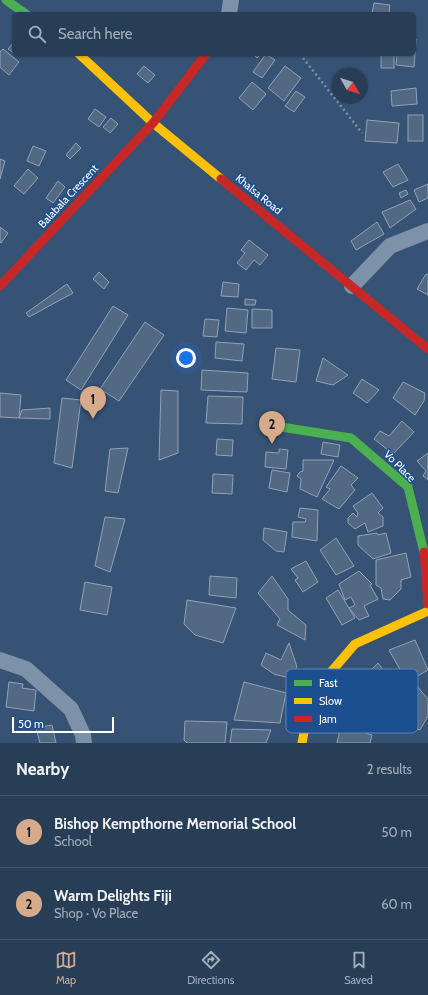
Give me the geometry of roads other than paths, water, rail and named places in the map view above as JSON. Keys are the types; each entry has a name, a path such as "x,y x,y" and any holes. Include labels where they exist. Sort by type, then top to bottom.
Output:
{"street":[{"path":"6,0 23,12"},
{"path":"229,12 231,0"},
{"name":"Khalsa Road","path":"80,56 153,123 428,348"},
{"name":"Balabala Crescent","path":"0,286 153,123 204,56"},
{"path":"352,286 390,246 428,230"},
{"name":"Vo Place","path":"268,424 351,438 408,487 424,551 428,604"},
{"path":"334,669 355,644 428,611"},
{"path":"0,660 26,669 71,709 84,743"},
{"path":"302,743 304,733"}],"place":[{"name":"Bishop Kempthorne Memorial School","path":"93,419"},
{"name":"Warm Delights Fiji","path":"272,444"}]}
